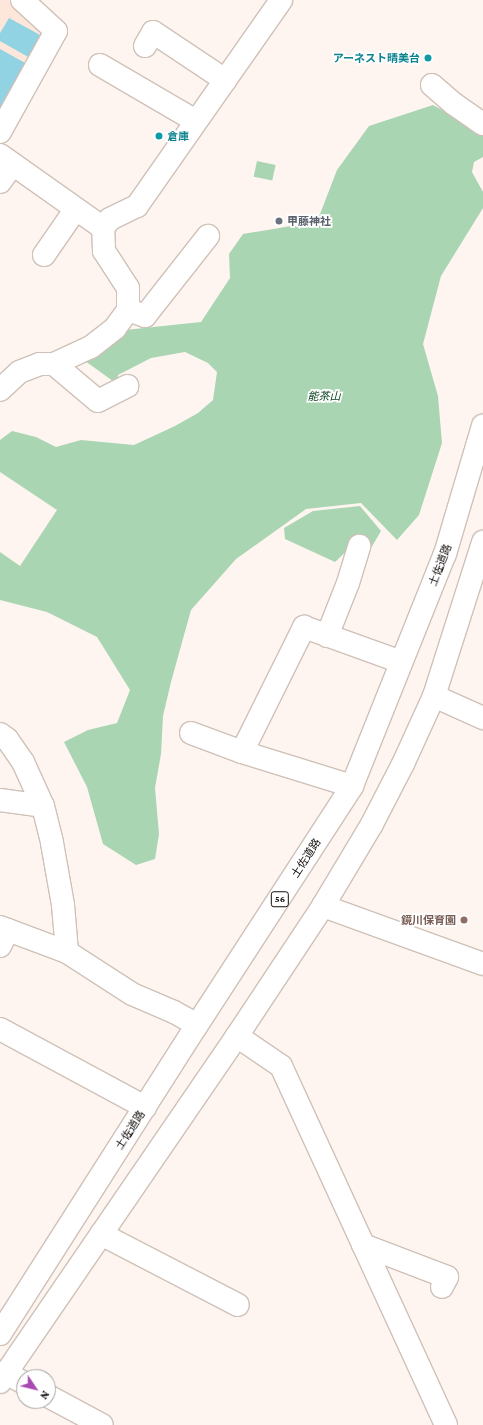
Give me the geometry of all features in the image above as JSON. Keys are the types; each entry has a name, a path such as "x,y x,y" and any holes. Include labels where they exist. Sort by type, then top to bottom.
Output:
{"main road":[{"path":"0,132 56,31 22,0"},
{"path":"0,390 18,372 40,364 54,364 91,348 115,328 128,310 128,288 104,251 103,228 110,219 137,206 281,0"},
{"path":"145,46 153,32 225,80"},
{"path":"100,65 196,122"},
{"path":"432,85 454,104 483,124"},
{"path":"0,182 6,159 75,210 103,228"},
{"path":"44,255 75,210"},
{"path":"128,310 146,316 208,236"},
{"path":"54,364 98,401 127,386"},
{"name":"土佐道路","path":"0,1334 144,1107 352,786 445,554 483,426"},
{"path":"10,1379 101,1234 237,1036 323,906 372,824 403,764 434,696 483,542"},
{"path":"327,636 348,583 359,546"},
{"path":"242,752 304,627 401,662"},
{"path":"434,696 483,718"},
{"path":"191,733 242,752 352,786"},
{"path":"0,734 7,739 24,762 43,806 52,843 63,905 67,952"},
{"path":"0,800 43,806"},
{"path":"323,906 483,964"},
{"path":"3,934 67,952 137,996 174,1012 197,1025"},
{"path":"0,1029 144,1107"},
{"path":"237,1036 281,1066 446,1425"},
{"path":"101,1234 238,1305"},
{"path":"364,1245 447,1277 442,1287"},
{"path":"56,1400 102,1425"}],"shaded area":[{"path":"0,0 12,0 49,34 0,121"}],"green space":[{"name":"能茶山","path":"433,105 461,120 483,136 483,157 474,162 472,172 483,192 483,208 441,276 423,344 438,396 442,443 419,515 397,540 361,503 306,509 236,559 191,610 163,716 161,754 155,788 159,834 155,859 136,865 103,844 87,787 64,742 88,730 117,723 130,690 97,637 47,612 0,600 0,552 20,566 57,510 0,472 0,440 12,431 36,437 56,447 81,440 134,445 175,426 198,413 213,400 217,372 208,363 185,352 151,358 118,375 117,384 81,358 125,330 201,322 230,278 229,254 243,234 291,226 315,227 337,170 369,126"},
{"path":"257,161 276,165 272,181 254,177"},
{"path":"360,506 381,531 371,548 352,546 335,562 285,539 284,528 313,511"}],"water":[{"path":"9,18 42,36 30,58 0,41 0,33"},
{"path":"0,49 27,64 0,111"}],"place":[{"name":"アーネスト晴美台","path":"428,58"},
{"name":"倉庫","path":"159,136"},
{"name":"甲藤神社","path":"279,221"},
{"name":"鏡川保育園","path":"464,920"}]}
